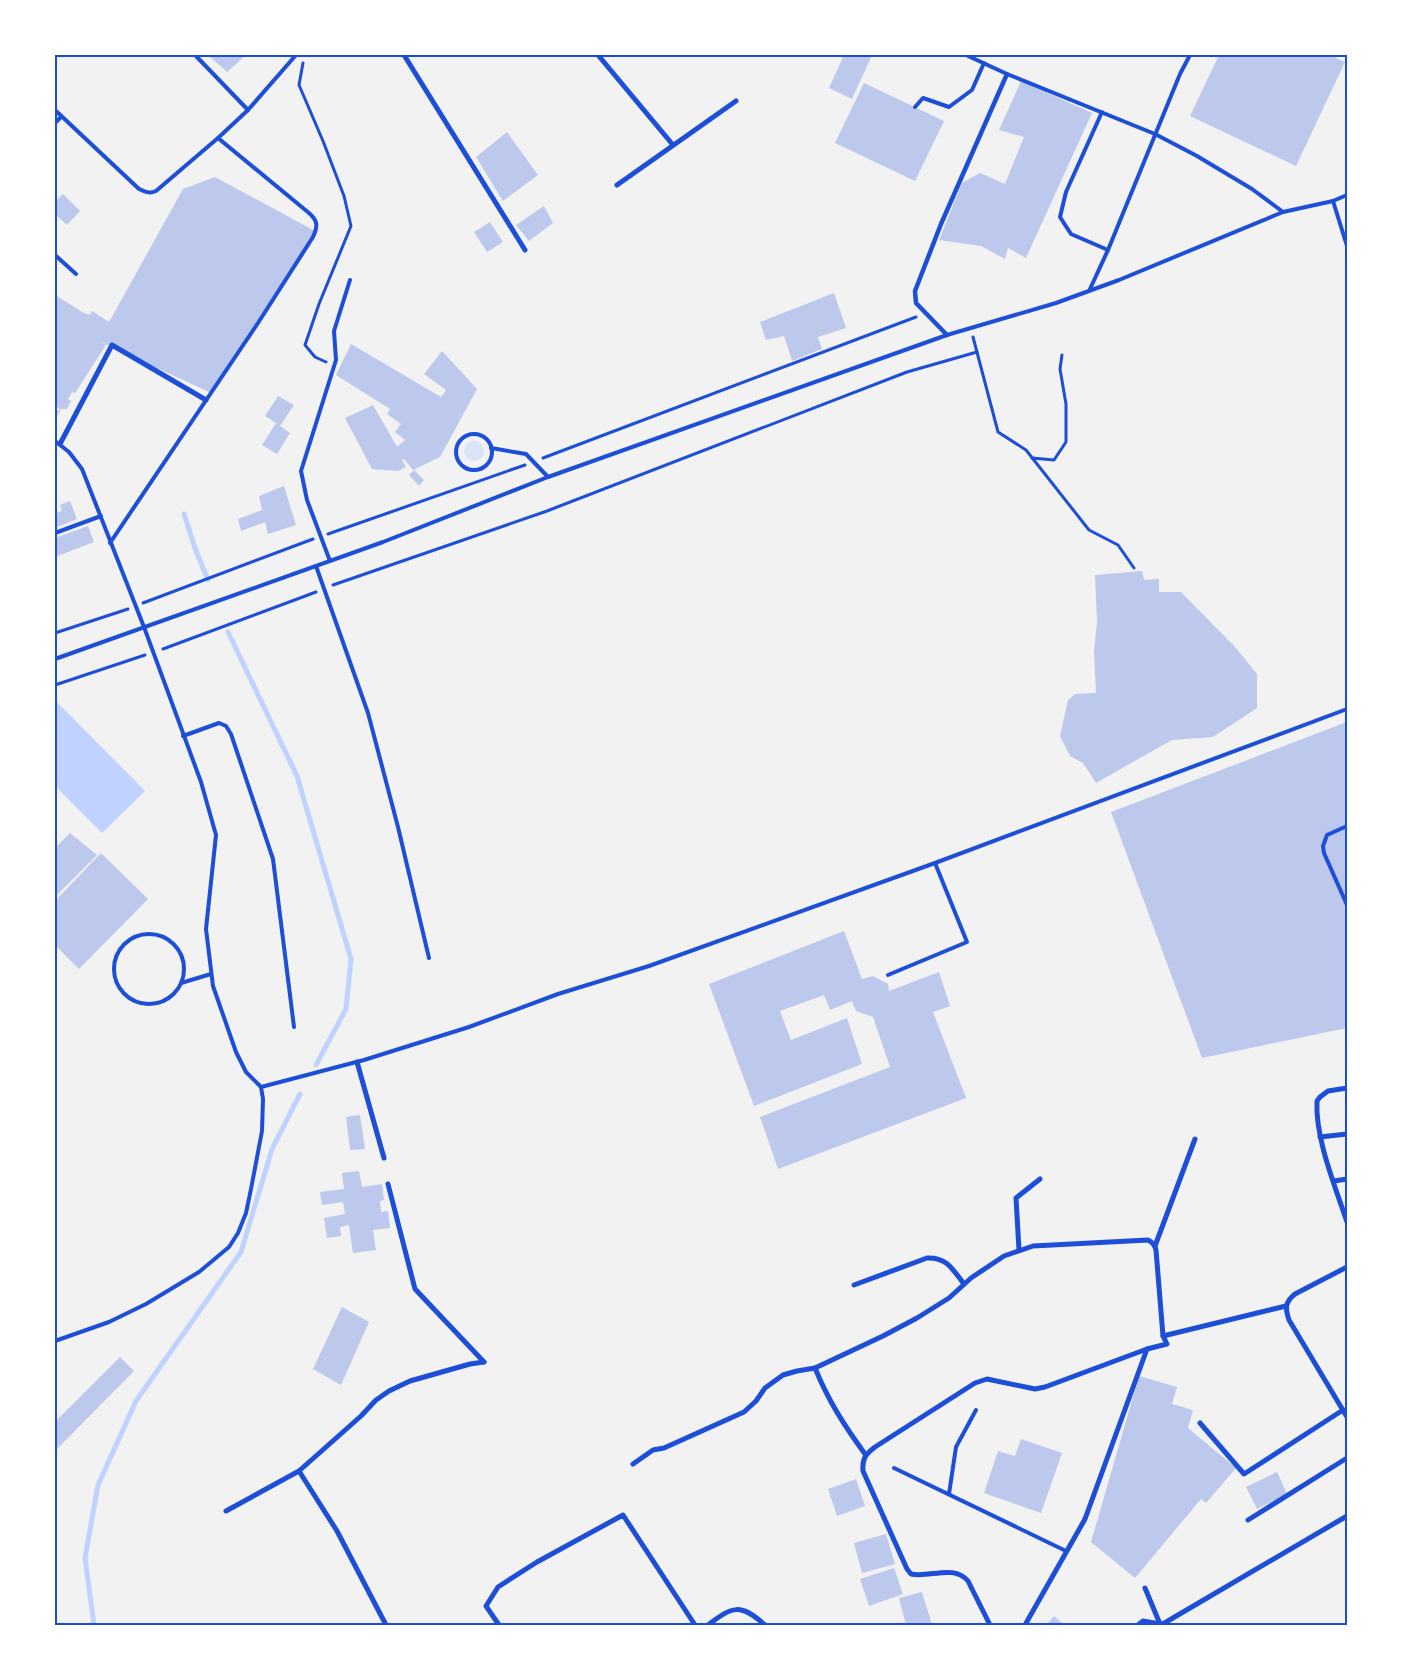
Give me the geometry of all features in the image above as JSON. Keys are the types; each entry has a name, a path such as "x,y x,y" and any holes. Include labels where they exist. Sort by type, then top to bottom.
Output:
{"street":[{"path":"404,55 525,250"},
{"path":"598,55 673,145"},
{"path":"947,335 916,303 915,291 941,224 1006,74"},
{"path":"617,185 736,101"},
{"path":"58,442 112,345 206,400"},
{"path":"357,1062 384,1158"},
{"path":"1347,1088 1328,1091 1317,1101 1320,1137 1347,1222"},
{"path":"1320,1137 1347,1134"},
{"path":"990,1625 968,1581 963,1576 951,1572 921,1576 911,1574 907,1569 863,1470 862,1460 865,1454 875,1446 976,1384 987,1380 1035,1389 1045,1387 1167,1344 1163,1336 1155,1246 1196,1140"},
{"path":"1019,1250 1016,1198 1040,1179"},
{"path":"1334,1181 1347,1179"},
{"path":"226,1512 298,1471 361,1416 376,1400 389,1391 410,1381 470,1364 484,1362 415,1289 388,1184"},
{"path":"633,1464 653,1450 664,1448 744,1412 756,1401 765,1388 783,1376 815,1368 917,1318 949,1298 964,1284 1004,1256 1033,1246 1148,1240 1155,1246"},
{"path":"854,1285 927,1258 937,1258 944,1261 964,1284"},
{"path":"1347,1267 1295,1294 1288,1300 1286,1306 1289,1320 1347,1417"},
{"path":"1163,1336 1286,1306"},
{"path":"1025,1625 1085,1519 1147,1350"},
{"path":"815,1368 827,1396 865,1454"},
{"path":"1200,1423 1244,1474 1343,1410"},
{"path":"1248,1520 1347,1458"},
{"path":"298,1471 337,1531 386,1625"},
{"path":"499,1625 486,1606 498,1586 537,1562 623,1515 695,1625"},
{"path":"1138,1625 1143,1621 1161,1625 1347,1516"},
{"path":"1145,1588 1161,1625"},
{"path":"708,1625 726,1611 741,1609 751,1613 765,1625"}],"lane":[{"path":"195,55 248,110"},
{"path":"55,110 139,189 147,193 156,191 248,110 296,55"},
{"path":"966,55 1006,74 1155,134 1197,156 1252,189 1283,212"},
{"path":"1090,290 1180,74 1190,55"},
{"path":"915,108 923,98 949,107 972,90 984,63"},
{"path":"1102,112 1066,192 1060,217 1070,234 1108,250"},
{"path":"55,123 61,116"},
{"path":"110,543 258,323 308,244 317,225 316,220 309,213 218,138"},
{"path":"55,659 384,542 548,478 947,335 1056,303 1119,280 1283,212 1347,196"},
{"path":"1333,201 1347,246"},
{"path":"55,255 76,274"},
{"path":"330,561 307,500 301,471 336,360 334,331 350,280"},
{"path":"469,435 481,435 486,438 491,448 490,460 476,469 465,467 457,458 456,452 460,441 469,435"},
{"path":"55,1341 109,1322 146,1304 199,1272 229,1247 246,1213 262,1131 263,1106 261,1087 246,1072 236,1052 213,986 206,929 216,835 201,782 144,627 80,464 58,442"},
{"path":"491,448 526,454 548,478"},
{"path":"55,533 100,516"},
{"path":"316,566 368,713 429,958"},
{"path":"261,1087 357,1062 469,1027 558,994 650,966 936,863 1347,709"},
{"path":"183,736 219,723 226,726 231,734 272,859 294,1027"},
{"path":"1347,826 1327,835 1323,846 1324,853 1347,905"},
{"path":"888,975 967,942 936,863"},
{"path":"181,983 184,971 183,959 169,939 158,934 145,933 134,937 128,940 116,954 113,964 115,981 124,995 144,1004 156,1004 166,1000 181,983 211,974"},
{"path":"949,1494 956,1447 976,1410"},
{"path":"894,1468 1066,1551"}],"path":[{"path":"55,633 135,606 321,536 534,462 926,313"},
{"path":"970,327 998,432 1026,450 1089,530 1118,545 1134,568"},
{"path":"55,685 153,652 324,588 547,511 907,372 977,352"},
{"path":"1032,457 1054,460 1066,442 1066,404 1060,369 1062,355"}],"shaded area":[{"path":"474,441 481,444 484,451 481,458 474,461 467,458 464,451 467,444"}],"water":[{"path":"55,700 145,791 102,833 55,786"}],"building":[{"path":"208,55 246,55 227,72"},
{"path":"844,55 872,55 852,99 829,88"},
{"path":"1219,55 1330,55 1345,62 1296,166 1190,116"},
{"path":"1021,81 1092,113 1026,258 1008,248 1005,259 981,246 939,240 962,183 980,173 1005,184 1024,137 999,130"},
{"path":"864,83 944,121 915,181 835,143"},
{"path":"507,132 538,175 503,201 476,157"},
{"path":"215,177 315,231 211,393 99,341 106,345 75,393 72,392 68,399 71,401 67,409 61,409 55,420 55,413 60,409 55,406 55,295 82,312 90,315 92,311 109,322 183,189"},
{"path":"63,194 80,211 67,225 55,214 55,202"},
{"path":"544,206 553,223 529,241 516,225"},
{"path":"490,222 503,242 487,252 474,232"},
{"path":"834,293 846,328 818,337 822,349 792,361 784,336 766,340 760,322"},
{"path":"351,344 441,397 446,390 424,374 442,351 477,389 440,457 413,470 404,459 402,460 406,467 398,471 372,469 345,418 373,405 397,447 405,440 395,432 401,424 387,414 390,409 336,375"},
{"path":"278,396 294,405 280,426 290,433 277,454 262,445 276,423 265,416"},
{"path":"414,470 424,480 419,486 409,475"},
{"path":"284,486 296,525 268,534 265,522 241,531 238,519 262,510 259,496"},
{"path":"70,501 77,519 55,528 55,513 62,511 60,505"},
{"path":"88,526 94,542 55,557 55,538"},
{"path":"1142,571 1144,580 1159,579 1159,592 1181,592 1235,647 1257,674 1257,708 1213,737 1172,740 1096,783 1083,763 1070,756 1060,736 1068,700 1075,694 1096,693 1094,651 1097,622 1095,575"},
{"path":"1347,722 1347,1028 1202,1058 1111,812"},
{"path":"70,833 97,855 55,897 55,848"},
{"path":"101,853 148,899 79,969 55,945 55,901"},
{"path":"844,931 862,979 873,976 888,984 889,991 939,972 950,1006 933,1012 966,1098 778,1169 760,1117 890,1067 873,1017 856,1011 852,1001 830,1010 824,995 780,1011 791,1040 847,1018 862,1064 754,1106 709,984"},
{"path":"360,1115 365,1149 350,1150 346,1117"},
{"path":"359,1171 362,1187 382,1184 384,1200 380,1201 381,1212 388,1211 390,1228 373,1230 376,1250 353,1253 349,1225 340,1227 341,1236 327,1238 324,1218 345,1214 343,1202 322,1205 320,1192 344,1189 342,1173"},
{"path":"342,1307 369,1322 341,1385 313,1369"},
{"path":"120,1357 134,1371 55,1451 55,1422"},
{"path":"1139,1376 1177,1387 1172,1404 1193,1410 1188,1428 1236,1468 1206,1503 1201,1499 1135,1578 1091,1542"},
{"path":"1021,1439 1062,1453 1041,1513 984,1493 998,1451 1015,1456"},
{"path":"1277,1472 1287,1494 1257,1509 1246,1487"},
{"path":"856,1479 865,1506 837,1516 828,1489"},
{"path":"886,1534 895,1564 862,1573 854,1543"},
{"path":"894,1568 903,1594 869,1606 860,1579"},
{"path":"922,1592 932,1625 906,1625 899,1598"},
{"path":"1054,1616 1064,1625 1046,1625"}],"waterway":[{"path":"184,514 208,580"},
{"path":"228,632 297,776 351,959 346,1009 316,1065"},
{"path":"94,1625 85,1558 98,1485 136,1401 241,1252 272,1149 300,1094"}]}
